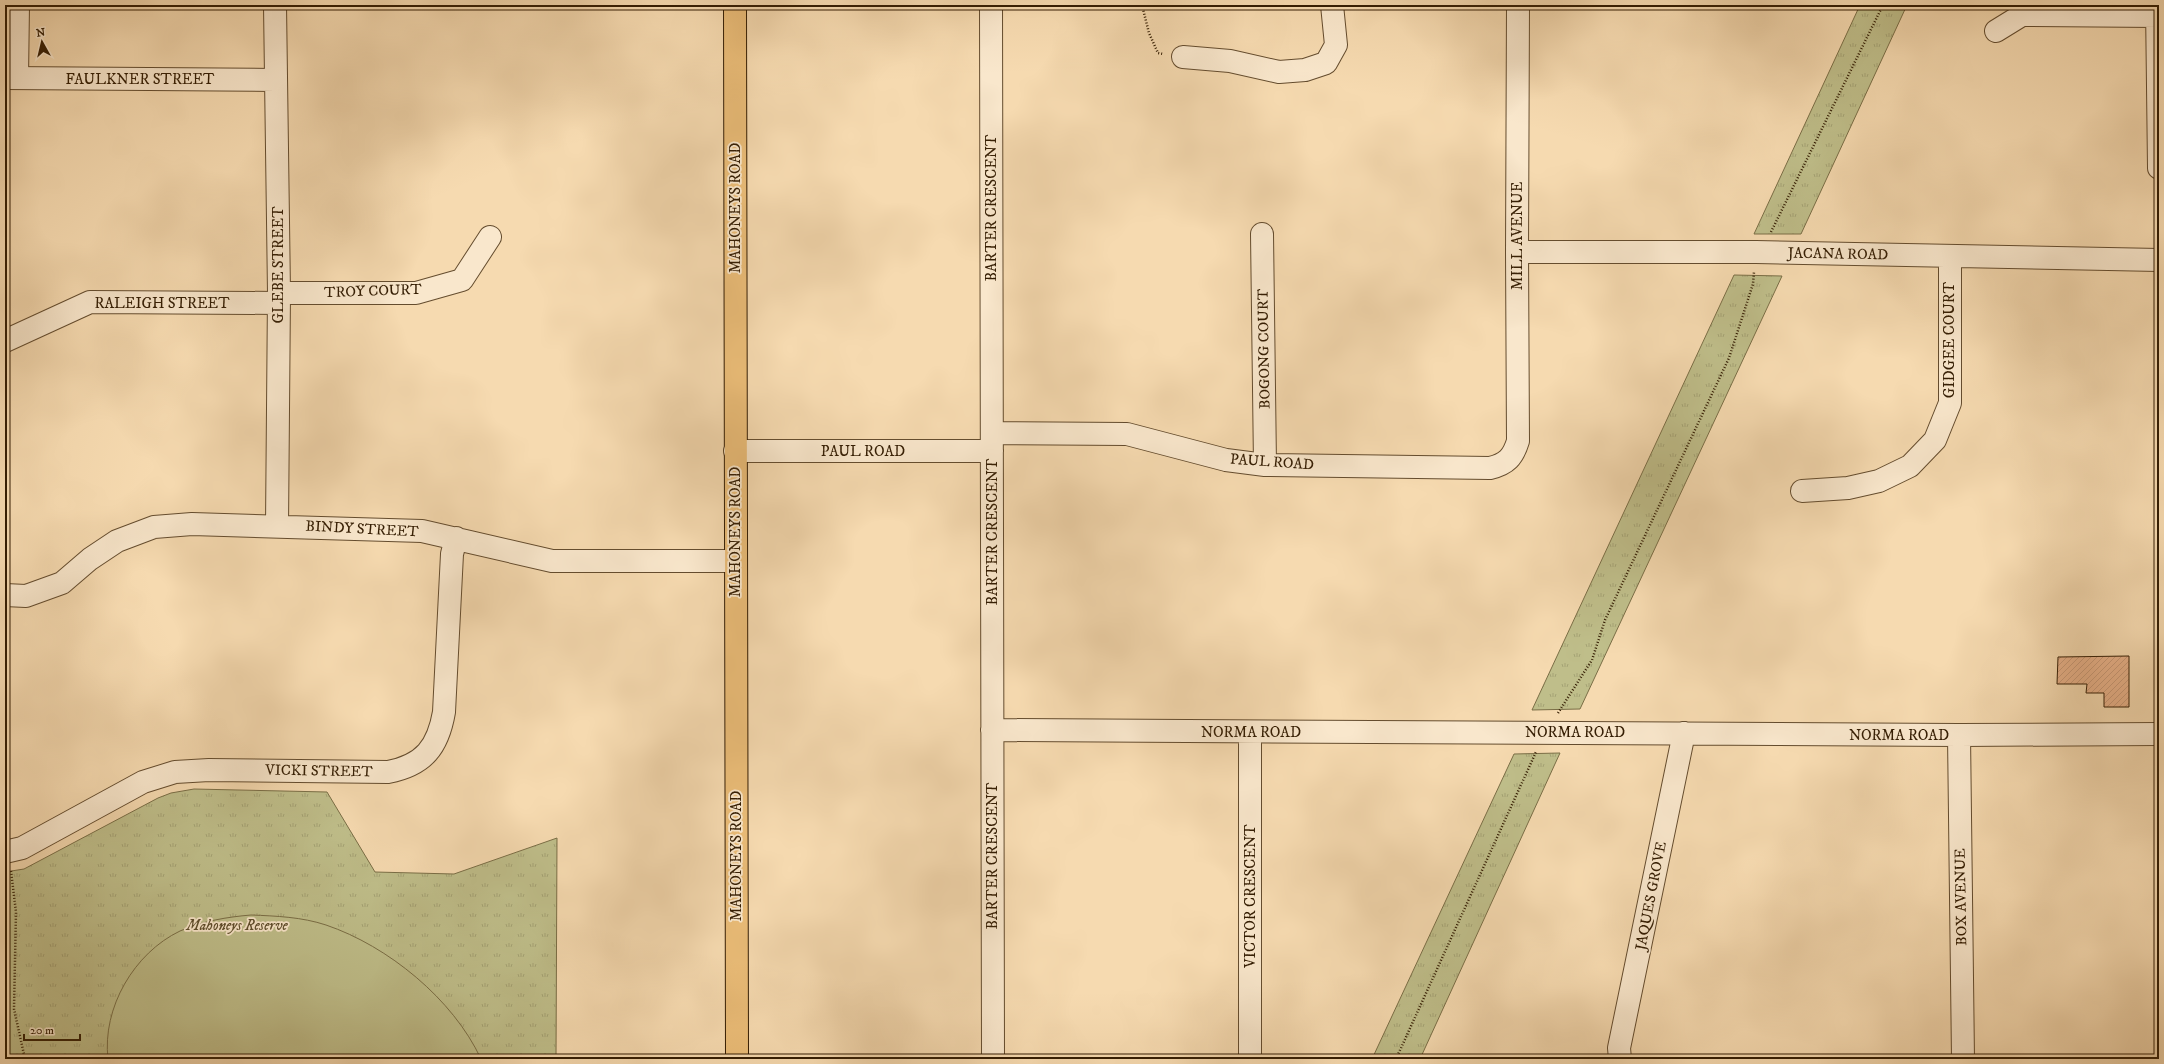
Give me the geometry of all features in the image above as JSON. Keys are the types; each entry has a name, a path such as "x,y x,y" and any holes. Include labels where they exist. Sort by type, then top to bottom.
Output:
{"main road":[{"name":"MAHONEYS ROAD","path":"735,5 737,1059"}],"street":[{"path":"11,78 18,5"},
{"name":"GLEBE STREET","path":"274,5 279,298 277,526"},
{"name":"BARTER CRESCENT","path":"991,5 993,1059"},
{"path":"1183,57 1230,61 1279,72 1305,70 1326,63 1336,45 1332,5"},
{"name":"MILL AVENUE","path":"1506,463 1514,454 1518,441 1518,5"},
{"path":"1996,31 2022,15 2158,12 2159,168"},
{"name":"FAULKNER STREET","path":"11,78 275,80"},
{"name":"BOGONG COURT","path":"1262,234 1265,465"},
{"name":"TROY COURT","path":"279,298 416,293 462,280 490,237"},
{"name":"JACANA ROAD","path":"1517,252 1756,252 2159,260"},
{"name":"GIDGEE COURT","path":"1802,491 1848,488 1879,481 1910,466 1935,440 1950,403 1950,257"},
{"name":"RALEIGH STREET","path":"5,341 90,302 279,298"},
{"name":"PAUL ROAD","path":"735,451 992,442 1127,434 1226,460 1265,465 1490,468 1506,463"},
{"name":"BINDY STREET","path":"5,596 26,596 62,583 90,559 117,541 154,527 192,524 422,531 552,561 735,561"},
{"name":"VICKI STREET","path":"5,852 22,848 36,841 143,782 175,772 209,770 388,772 404,769 417,763 433,745 442,725 444,712 452,554 456,538"},
{"name":"NORMA ROAD","path":"992,730 1959,735 2159,734"},
{"name":"VICTOR CRESCENT","path":"1250,732 1250,1059"},
{"name":"JAQUES GROVE","path":"1620,1059 1619,1048 1684,733"},
{"name":"BOX AVENUE","path":"1959,735 1963,1059"}],"path":[{"path":"1142,5 1148,33 1158,53 1183,57"},
{"path":"1396,1059 1546,732 1592,660 1605,620 1729,358 1753,284 1756,252 1772,229 1883,5"},
{"path":"5,852 13,878 16,912 14,1009 25,1059"}],"green space":[{"path":"1860,5 1907,5 1801,234 1754,234"},
{"path":"1734,275 1782,276 1580,709 1532,710"},
{"path":"1560,753 1420,1059 1372,1059 1514,754"},
{"name":"Mahoneys Reserve","path":"194,789 327,792 375,872 454,874 557,838 556,1059 7,1059 5,872 24,869 158,798 171,793"},
{"path":"251,915 289,917 317,922 349,934 372,946 416,977 436,996 454,1016 469,1037 481,1059 108,1059 107,1040 110,1021 116,1002 124,984 148,953 163,941 180,931 215,920"}],"building":[{"path":"2129,656 2129,707 2104,707 2104,693 2086,693 2087,684 2057,684 2058,657"}]}
